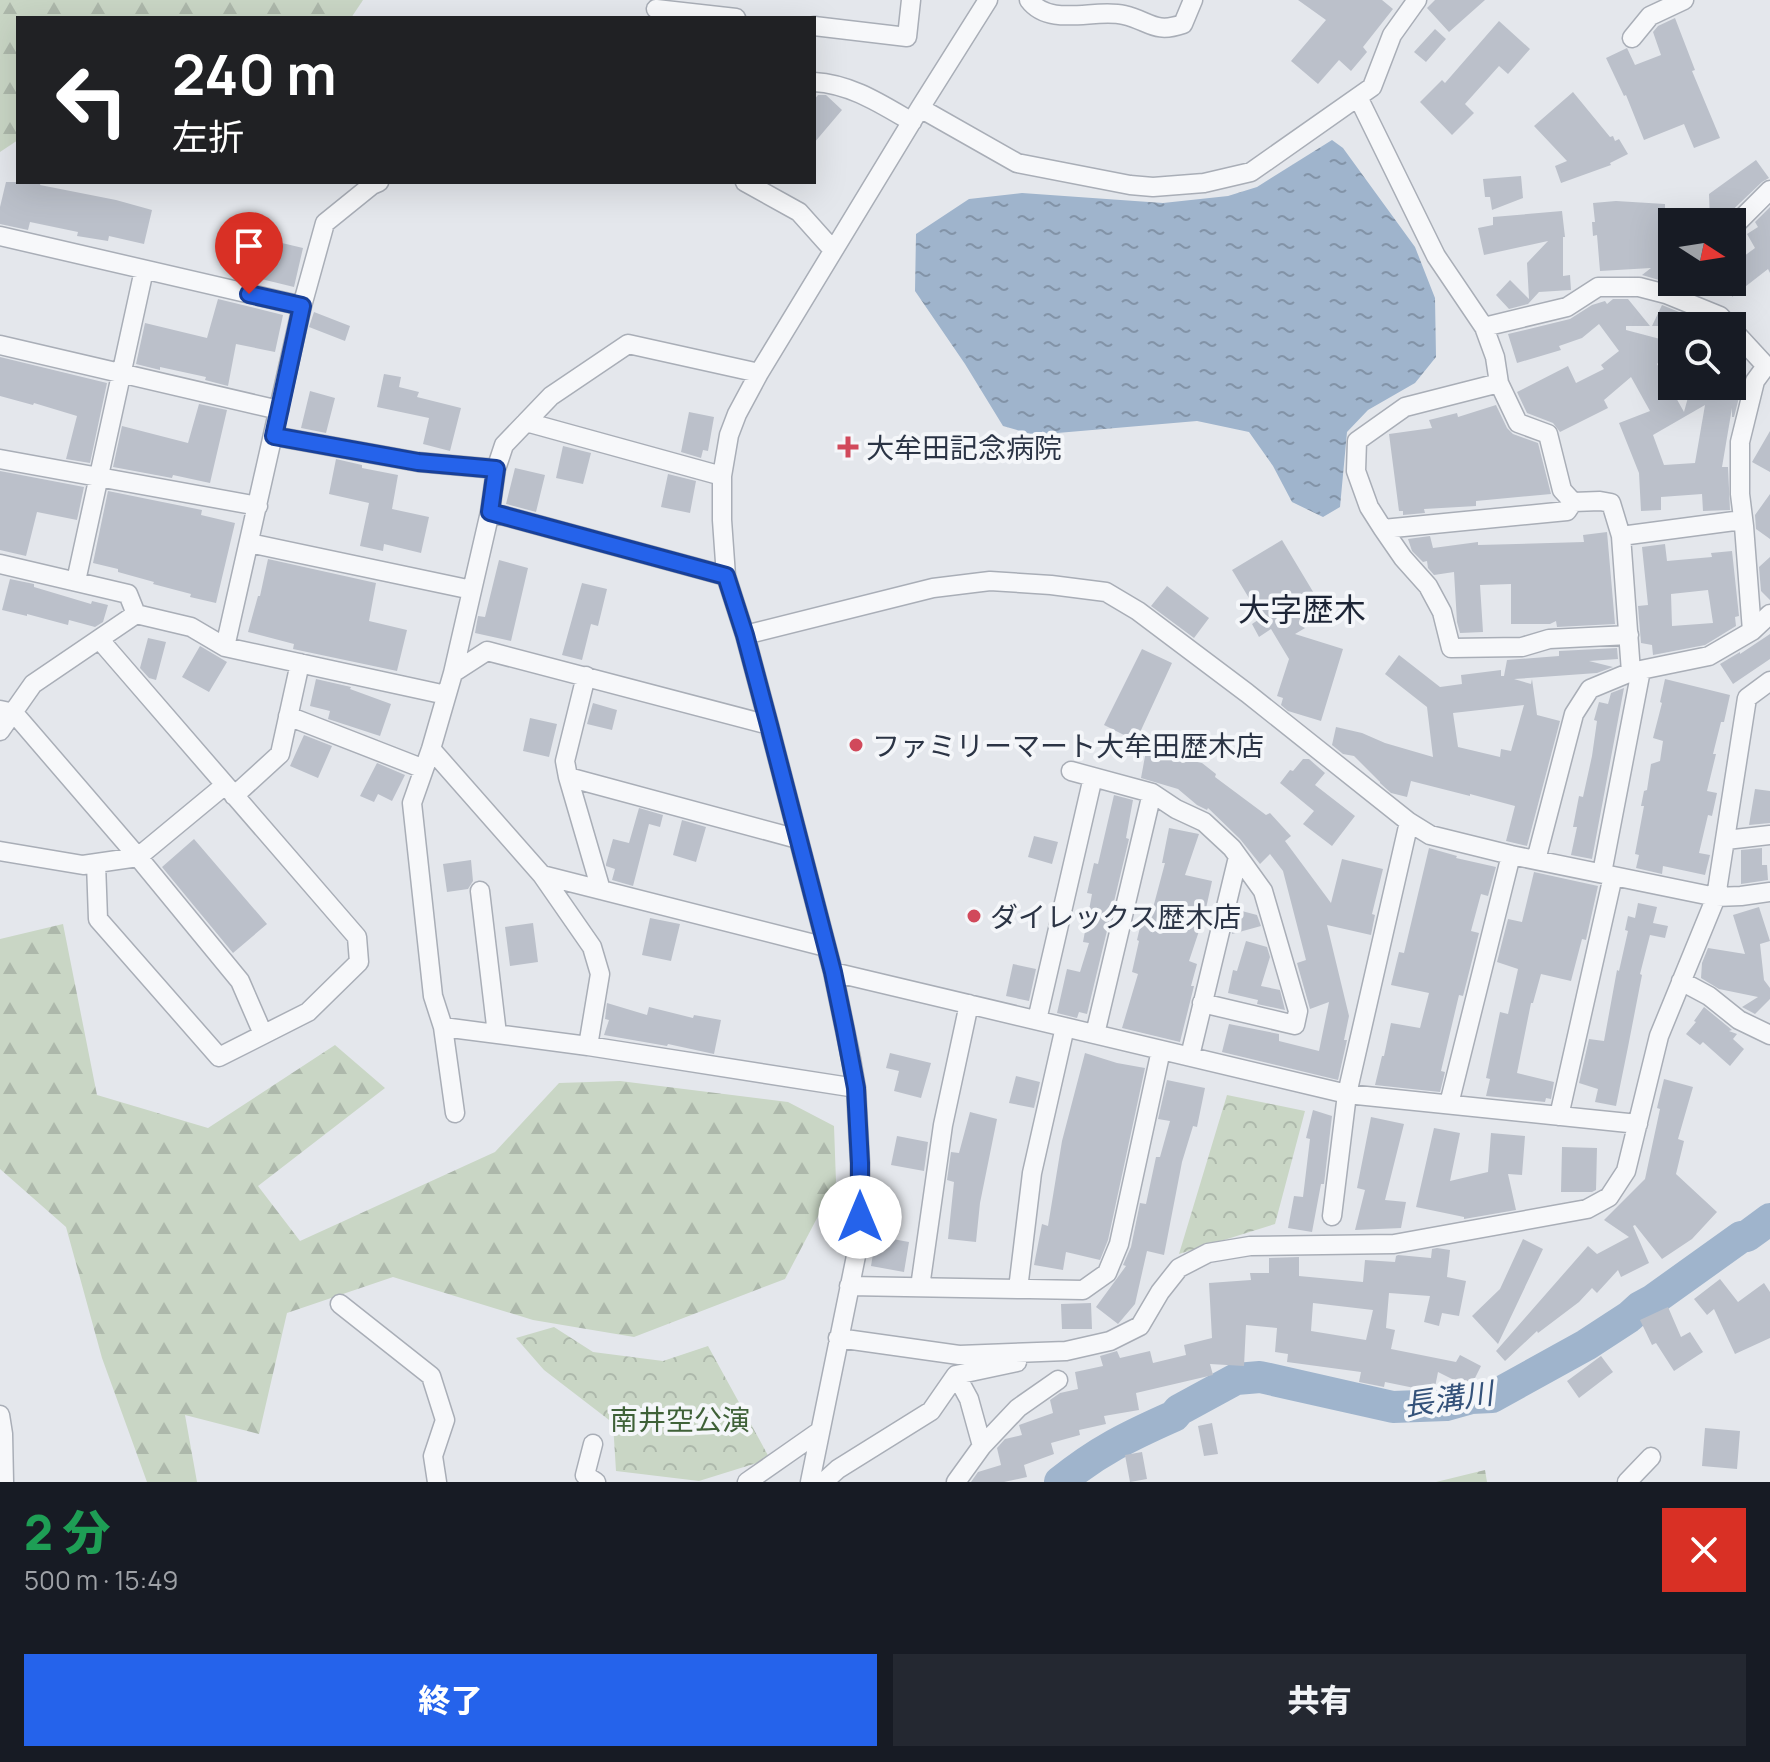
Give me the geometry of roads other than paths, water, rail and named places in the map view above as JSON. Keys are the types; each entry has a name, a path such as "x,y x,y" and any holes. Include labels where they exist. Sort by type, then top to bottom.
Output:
{"street":[{"path":"816,26 907,37 911,0"},
{"path":"818,1481 820,1431 857,1251 860,1163 856,1088 833,972 745,635 726,576 722,476 729,435 759,373 988,0"},
{"path":"1029,0 1033,6 1053,15 1090,7 1123,14 1153,27 1172,28 1183,24 1193,0"},
{"path":"816,82 864,94 1017,163 1130,185 1153,187 1204,183 1251,172 1372,87 1392,35 1417,0"},
{"path":"1632,38 1650,16 1684,0"},
{"path":"656,9 718,16"},
{"path":"1358,97 1436,256 1484,327 1495,357 1499,383 1518,423 1548,434 1562,490 1573,502 1611,503 1621,536 1629,635 1636,671 1607,875 1559,1116"},
{"path":"225,647 302,306 325,223 374,184"},
{"path":"749,184 799,212 833,250"},
{"path":"1746,214 1770,190"},
{"path":"0,236 302,306"},
{"path":"76,581 144,270"},
{"path":"1484,327 1567,307 1598,287 1658,288"},
{"path":"1686,296 1713,312"},
{"path":"1746,343 1768,366 1755,381 1740,442 1740,494 1752,631"},
{"path":"455,1113 443,1027 433,996 412,803 453,673 490,512 496,469 504,445 551,396 628,344 759,373"},
{"path":"0,345 279,410"},
{"path":"1499,383 1405,407 1357,441 1356,471 1369,507 1403,558 1428,586 1442,612 1451,648 1522,647 1549,639 1629,635"},
{"path":"526,422 722,476"},
{"path":"274,436 418,462 496,469"},
{"path":"0,459 258,506"},
{"path":"1383,529 1567,511 1573,502"},
{"path":"490,512 726,576"},
{"path":"1621,536 1742,520"},
{"path":"249,543 472,590"},
{"path":"0,564 128,594 136,614"},
{"path":"745,635 933,588 990,581 1106,592 1138,611 1409,822 1430,835 1716,897 1770,892"},
{"path":"0,731 7,712 33,684 136,614 191,627 225,647 446,695"},
{"path":"1536,860 1574,714 1590,689 1636,671 1709,656 1752,631 1770,614"},
{"path":"96,863 98,919 219,1057 308,1012 359,962 357,937 99,639"},
{"path":"453,673 487,651 769,725"},
{"path":"0,851 83,865 138,857 280,754 300,663"},
{"path":"586,676 565,761 601,890"},
{"path":"818,1481 931,1411 956,1375 1110,1341 1140,1326 1179,1268 1208,1253 1250,1246 1394,1244 1587,1209 1609,1197 1626,1171 1659,1036 1716,897 1747,698 1770,681"},
{"path":"7,712 138,857 240,981 263,1034"},
{"path":"288,716 424,769"},
{"path":"431,749 542,875 592,947 600,974 588,1046"},
{"path":"1071,771 1152,793 1204,822 1238,857 1263,891 1298,1011 1295,1025 1202,1003"},
{"path":"568,777 798,839"},
{"path":"1037,1020 1093,777"},
{"path":"1095,1034 1152,793"},
{"path":"1332,1216 1347,1094 1409,822"},
{"path":"1726,840 1770,835"},
{"path":"1449,1104 1511,855"},
{"path":"1190,1056 1238,857"},
{"path":"542,875 826,947"},
{"path":"480,891 497,1034"},
{"path":"833,972 1347,1094 1638,1124"},
{"path":"1681,981 1709,996 1739,1020 1770,1035"},
{"path":"920,1287 943,1125 969,1004"},
{"path":"443,1027 856,1088"},
{"path":"1018,1289 1032,1173 1065,1027"},
{"path":"849,1286 1083,1290 1107,1273 1119,1244 1161,1050"},
{"path":"340,1304 431,1376 445,1420 433,1456 437,1482"},
{"path":"838,1338 959,1355 1066,1351"},
{"path":"956,1375 969,1399 982,1446"},
{"path":"956,1482 982,1446 1018,1408 1058,1380"},
{"path":"0,1415 4,1482"},
{"path":"747,1482 820,1431"},
{"path":"593,1444 585,1475 596,1482"},
{"path":"1627,1482 1651,1457"}],"water":[{"path":"1332,140 1343,148 1415,247 1435,298 1436,357 1415,383 1368,410 1347,432 1340,507 1323,517 1292,502 1273,466 1249,432 1197,421 1034,435 1003,426 915,291 916,234 969,199 1022,193 1163,203 1228,196 1257,187"}],"waterway":[{"name":"長溝川","path":"1060,1482 1114,1445 1174,1416 1179,1410 1236,1379 1260,1377 1393,1407 1446,1405 1471,1398 1492,1397 1586,1345 1770,1219"}],"place":[{"name":"大牟田記念病院","path":"848,447"},
{"name":"ファミリーマート大牟田歴木店","path":"856,745"},
{"name":"ダイレックス歴木店","path":"974,916"}],"district":[{"name":"大字歴木","path":"1302,609"}],"park label":[{"name":"南井空公演","path":"680,1419"}]}
